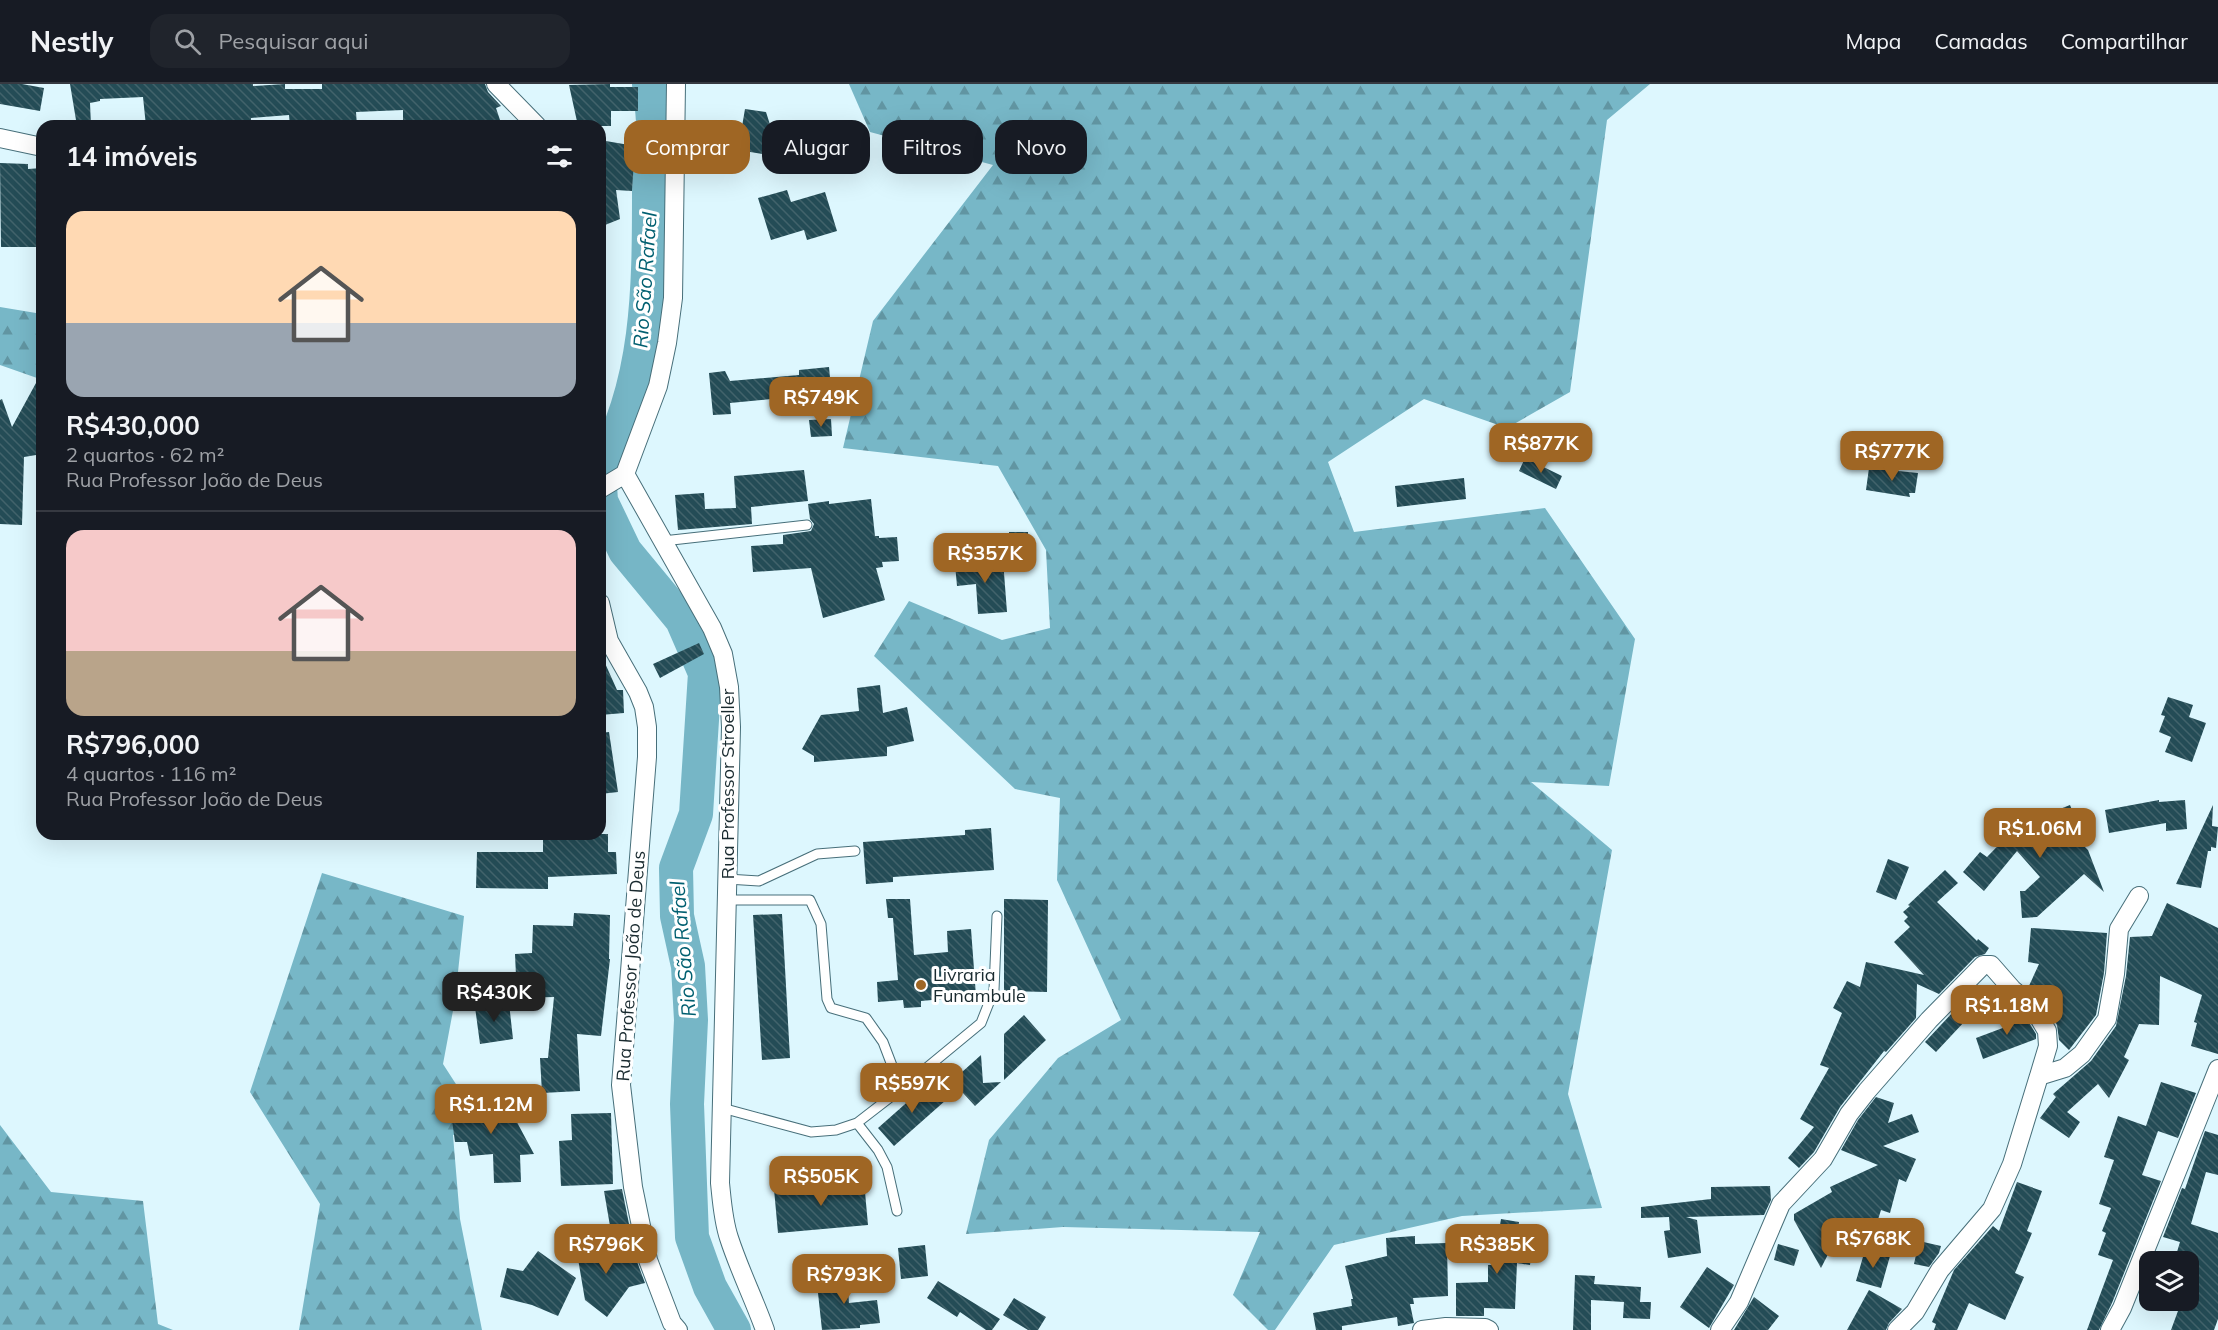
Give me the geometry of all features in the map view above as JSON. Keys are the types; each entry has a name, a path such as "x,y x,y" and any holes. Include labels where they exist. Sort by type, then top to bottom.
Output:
{"street":[{"path":"496,84 531,120"},
{"path":"606,485 625,474 658,386 667,343 673,298 675,84"},
{"path":"0,138 36,146"},
{"name":"Rua Professor Stroeller","path":"625,474 712,628 723,654 729,687 731,727 728,900 720,1183 724,1220 729,1239 765,1330"},
{"name":"Rua Professor João de Deus","path":"606,628 609,641 638,692 644,707 647,727 647,757 621,1085 633,1187 648,1260 672,1323 678,1330"},
{"path":"2039,1076 2065,1068 2082,1054 2107,1019 2115,974 2119,929 2139,896"},
{"path":"1720,1330 1739,1302 1781,1204 1822,1159 1849,1114 1867,1091 1929,1020 1983,965 1991,965 2012,989 2032,1006 2047,1031 2048,1046 2012,1164 1992,1209 1940,1270 1915,1312 1897,1330"},
{"path":"2110,1330 2122,1308 2218,1069"},
{"path":"1422,1330 1446,1327 1489,1330"}],"lane":[{"path":"663,541 807,525"},
{"path":"727,879 759,881 817,854 855,851"},
{"path":"728,900 810,900 821,924 827,999 831,1008 866,1018 883,1042 901,1089"},
{"path":"722,1108 811,1132 836,1130 857,1123 981,1023 994,990 997,916"},
{"path":"857,1123 878,1150 887,1167 897,1211"}],"green space":[{"path":"849,84 1650,84 1607,120 1570,392 1507,428 1424,399 1328,462 1354,532 1545,508 1635,639 1609,786 1531,782 1612,850 1568,1094 1602,1208 1462,1216 1334,1245 1275,1330 1268,1330 1233,1295 1260,1232 1063,1227 966,1234 989,1140 1058,1058 1121,1020 1057,880 1060,798 1015,789 874,656 909,601 1002,640 1050,628 1046,550 998,466 843,448 873,321 993,165 983,162 983,120 882,120 882,135 870,132 870,120 865,120"},
{"path":"0,307 36,313 36,378 0,365"},
{"path":"322,873 464,916 455,1000 443,1064 485,1129 453,1135 460,1219 482,1330 299,1330 320,1204 250,1092"},
{"path":"0,1125 51,1192 143,1201 158,1324 173,1330 0,1330"}],"building":[{"path":"0,84 22,84 44,88 40,111 0,104"},
{"path":"70,84 253,84 253,86 285,84 285,89 322,89 322,84 485,84 488,92 501,106 496,108 500,120 403,120 403,110 356,112 357,120 289,120 289,115 251,118 251,120 145,120 143,97 100,99 100,101 90,103 91,120 76,120"},
{"path":"610,84 610,87 638,87 638,111 611,111 611,126 606,126 606,120 577,120 569,85"},
{"path":"745,109 766,112 769,120 762,120 762,154 750,152 750,120 743,120"},
{"path":"606,141 624,144 624,174 633,174 632,191 616,190 620,219 606,225"},
{"path":"0,163 28,164 28,169 36,168 36,247 1,247"},
{"path":"787,190 791,202 825,192 837,231 807,240 804,230 771,240 758,198"},
{"path":"829,367 831,388 786,392 788,408 772,409 771,399 730,403 731,414 713,415 709,373 725,371 730,381 799,375 799,370"},
{"path":"36,383 36,455 24,457 22,525 0,524 0,400 2,399 12,427"},
{"path":"831,419 832,436 811,437 809,420"},
{"path":"1525,458 1562,476 1556,489 1519,471"},
{"path":"1869,468 1918,473 1915,493 1909,493 1910,497 1866,490"},
{"path":"804,470 808,501 751,507 752,524 678,530 675,495 704,493 705,509 736,508 734,476"},
{"path":"1464,478 1466,499 1397,507 1395,486"},
{"path":"871,499 875,536 879,538 897,537 899,561 882,562 883,567 876,568 885,600 823,618 811,568 753,572 751,546 783,544 783,535 811,531 814,524 810,519 808,504"},
{"path":"1009,532 1028,532 1028,548 1009,548"},
{"path":"1003,560 1007,612 978,614 976,584 957,586 955,564"},
{"path":"699,643 704,654 660,678 653,664"},
{"path":"606,665 617,690 623,690 624,713 606,714"},
{"path":"880,685 883,713 907,707 914,741 887,747 887,756 814,762 814,756 802,749 821,715 859,711 857,688"},
{"path":"2168,697 2193,705 2189,717 2206,723 2192,762 2165,752 2171,737 2159,732 2165,716 2161,715"},
{"path":"606,732 609,732 618,792 606,793"},
{"path":"2159,800 2159,802 2185,800 2187,829 2166,831 2166,823 2109,833 2105,810"},
{"path":"2070,805 2083,838 2066,839 2066,842 2083,845 2088,850 2104,892 2084,874 2037,917 2022,918 2020,891 2025,891 2040,877 2017,851 1984,891 1963,872 1980,852 1987,857 2033,810 2040,817"},
{"path":"2213,805 2212,826 2218,827 2216,848 2211,847 2211,851 2208,851 2201,888 2176,884"},
{"path":"991,828 994,870 893,877 893,882 866,884 863,842 965,835 965,830"},
{"path":"606,834 608,834 608,852 616,852 617,874 548,877 548,889 476,888 477,852 543,852 543,840 606,840"},
{"path":"1888,859 1909,867 1896,900 1876,892"},
{"path":"1945,870 1958,883 1937,902 1977,941 1978,939 1989,948 1985,954 1975,957 1939,994 1917,984 1916,1018 1886,1052 1884,1051 1840,1107 1814,1152 1799,1168 1788,1158 1814,1127 1800,1119 1829,1068 1820,1065 1842,1013 1833,1008 1847,981 1860,987 1866,962 1924,975 1894,942 1910,927 1904,921 1908,917 1903,912"},
{"path":"886,899 910,899 914,955 948,952 947,931 971,929 976,996 921,1001 921,1007 904,1008 903,1000 878,1002 877,982 898,980 893,918 888,918"},
{"path":"1004,899 1048,900 1047,992 1004,991"},
{"path":"2167,903 2218,928 2218,1054 2191,1046 2197,1023 2194,1022 2202,995 2160,976 2159,1025 2139,1024 2124,1057 2129,1060 2109,1098 2098,1084 2067,1112 2080,1122 2069,1138 2040,1118 2056,1097 2053,1094 2091,1061 2116,1026 2126,976 2130,937 2152,936"},
{"path":"574,913 610,915 610,959 601,1036 577,1034 580,1091 542,1093 540,1058 548,1058 554,997 517,998 515,954 532,953 533,925 573,926"},
{"path":"782,914 790,1058 762,1060 753,915"},
{"path":"2031,928 2107,933 2104,973 2096,1015 2069,1050 2059,1040 2057,1025 2042,1000 2028,988 2039,964 2028,962"},
{"path":"509,1003 513,1039 480,1044 475,1007"},
{"path":"2015,1006 2023,1013 2036,1034 2036,1039 1983,1059 1976,1038 2016,1023 2008,1013"},
{"path":"1954,1011 1965,1021 1936,1052 1925,1042"},
{"path":"1024,1015 1046,1040 1004,1080 1004,1034"},
{"path":"981,1055 983,1083 1001,1082 975,1106 952,1081"},
{"path":"930,1082 946,1100 894,1146 878,1128"},
{"path":"2161,1082 2196,1093 2178,1138 2158,1131 2142,1175 2161,1181 2099,1330 2087,1330 2113,1260 2098,1255 2106,1233 2102,1231 2111,1208 2099,1204 2114,1160 2104,1157 2118,1116 2146,1126"},
{"path":"1876,1097 1894,1103 1888,1123 1912,1114 1919,1132 1883,1146 1916,1159 1906,1182 1899,1179 1890,1213 1881,1210 1869,1248 1837,1237 1821,1268 1794,1220 1794,1214 1832,1192 1830,1187 1878,1165 1841,1150 1858,1120"},
{"path":"449,1098 505,1100 534,1154 520,1155 521,1182 494,1183 493,1154 470,1156 467,1142 455,1142"},
{"path":"611,1113 613,1184 561,1186 559,1141 572,1140 571,1114"},
{"path":"2205,1131 2218,1135 2218,1175 2206,1172 2191,1224 2218,1233 2218,1319 2214,1330 2171,1330 2178,1311 2199,1311 2199,1251 2177,1251 2180,1242 2163,1237 2182,1188 2185,1189"},
{"path":"864,1181 868,1225 778,1233 774,1189"},
{"path":"2017,1182 2042,1191 2027,1231 2032,1233 2015,1273 2024,1277 2005,1320 1969,1303 1957,1330 1934,1330 1936,1324 1932,1322 1954,1270 1993,1226 1999,1231"},
{"path":"1770,1186 1771,1200 1764,1215 1686,1217 1697,1220 1701,1253 1668,1258 1664,1231 1670,1230 1669,1217 1641,1218 1641,1207 1711,1199 1711,1187"},
{"path":"622,1189 629,1224 610,1226 604,1191"},
{"path":"1501,1219 1519,1222 1517,1237 1534,1240 1530,1265 1517,1263 1515,1309 1484,1308 1484,1316 1456,1316 1456,1283 1488,1282 1488,1265 1493,1265"},
{"path":"1415,1236 1415,1244 1447,1243 1448,1296 1413,1298 1414,1304 1410,1304 1414,1323 1398,1326 1397,1317 1342,1326 1342,1330 1316,1330 1313,1313 1352,1306 1351,1299 1353,1299 1345,1266 1387,1256 1386,1238"},
{"path":"617,1239 621,1263 636,1259 645,1283 629,1287 607,1317 585,1300 576,1247"},
{"path":"1919,1241 1941,1246 1929,1267 1914,1264"},
{"path":"1778,1244 1799,1250 1794,1266 1774,1260"},
{"path":"925,1245 928,1276 901,1279 898,1248"},
{"path":"1865,1250 1890,1256 1881,1288 1856,1281"},
{"path":"538,1251 576,1278 558,1316 532,1305 500,1297 507,1268 523,1271"},
{"path":"1707,1267 1734,1285 1709,1328 1680,1307"},
{"path":"846,1269 849,1303 877,1300 880,1323 860,1325 860,1328 822,1330 818,1293 825,1293 822,1271"},
{"path":"1575,1275 1595,1276 1594,1284 1641,1287 1640,1302 1651,1302 1650,1319 1623,1318 1624,1302 1591,1300 1591,1330 1573,1330"},
{"path":"938,1281 1000,1319 992,1330 986,1330 960,1312 957,1317 927,1298"},
{"path":"1869,1290 1902,1309 1889,1323 1886,1330 1847,1330"},
{"path":"1754,1297 1779,1316 1768,1330 1734,1330"},
{"path":"1014,1298 1046,1317 1038,1330 1028,1330 1003,1315"}],"waterway":[{"name":"Rio São Rafael","path":"606,457 628,404 643,335 653,128 649,84"},
{"name":"Rio São Rafael","path":"606,511 625,551 682,620 705,673 696,814 676,868 677,916 688,966 691,1020 687,1104 692,1237 710,1287 734,1330"}],"place":[{"name":"Livraria Funambule","path":"921,985"}]}
